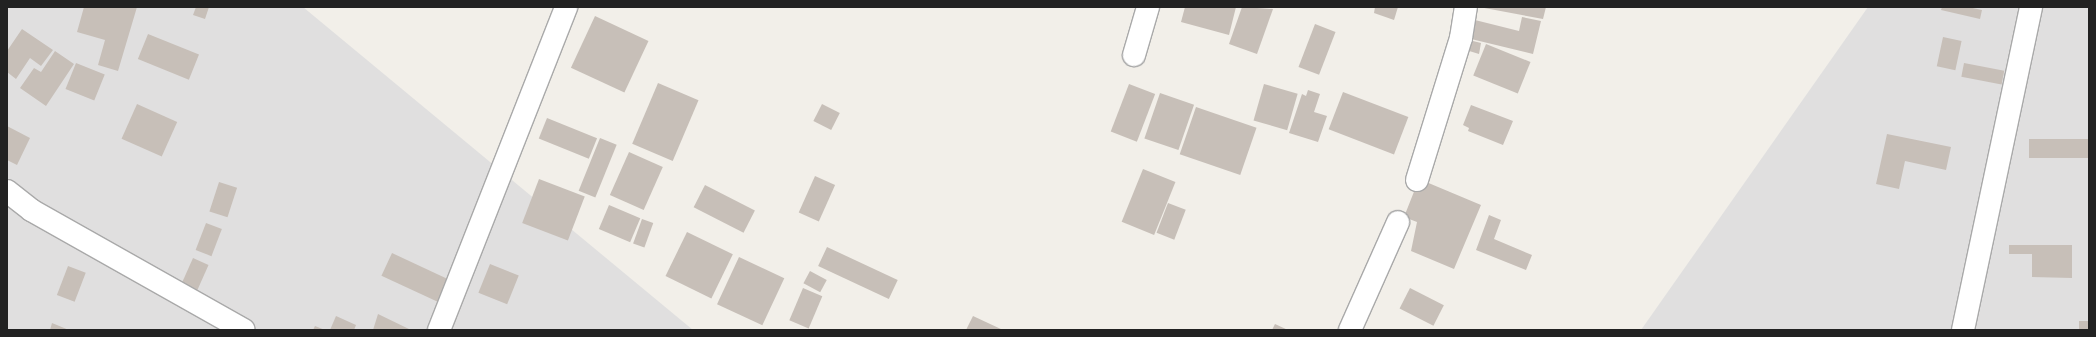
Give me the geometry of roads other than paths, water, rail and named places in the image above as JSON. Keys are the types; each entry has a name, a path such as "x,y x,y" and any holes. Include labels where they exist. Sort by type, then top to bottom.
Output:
{"street":[{"path":"439,330 566,7"},
{"path":"1134,55 1148,7"},
{"path":"1417,180 1461,38 1466,7"},
{"path":"1963,330 2031,7"},
{"path":"7,191 31,210 244,330"},
{"path":"1350,330 1398,222"}]}
